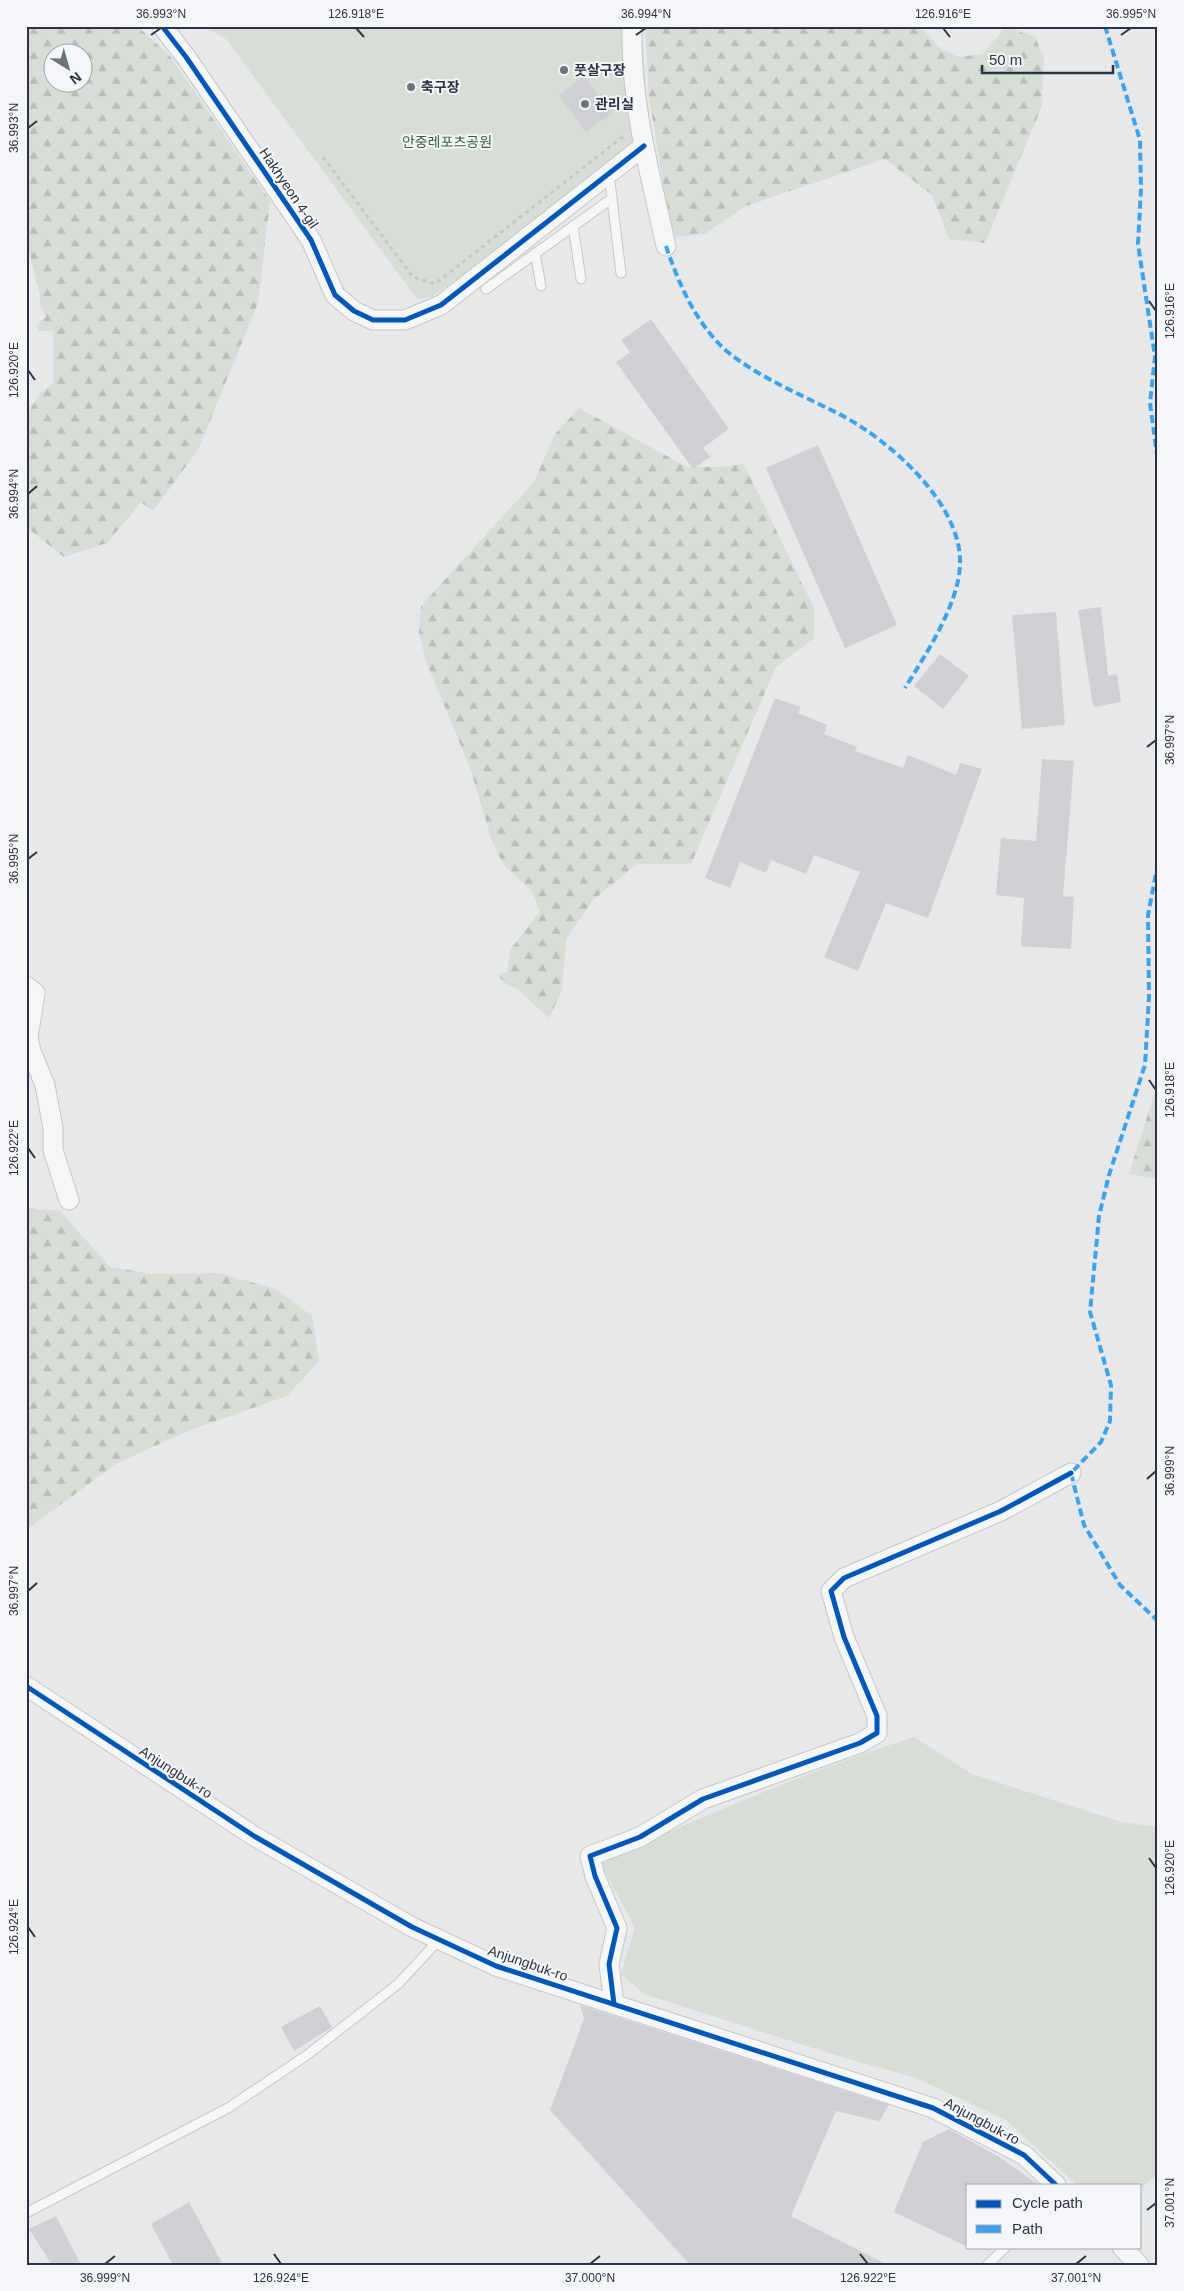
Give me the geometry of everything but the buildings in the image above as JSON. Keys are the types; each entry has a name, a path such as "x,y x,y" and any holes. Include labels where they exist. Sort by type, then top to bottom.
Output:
{"street":[{"name":"Hakhyeon 4-gil","path":"162,26 186,57 311,240 335,295 354,311 373,320 405,320 441,305 644,146"},
{"path":"632,26 631,57 644,146 666,246"},
{"path":"26,986 35,994 28,1038 31,1051 45,1085 52,1128 53,1150 69,1200"},
{"path":"614,2004 609,1964 617,1928 595,1876 590,1856 640,1837 703,1799 860,1743 877,1733 877,1716 844,1637 831,1591 844,1578 1000,1511 1071,1473"},
{"name":"Anjungbuk-ro","path":"26,1686 254,1836 412,1927 496,1966 933,2108 1024,2155 1050,2182"},
{"path":"1123,2248 1139,2265"}],"lane":[{"path":"609,174 621,273"},
{"path":"486,289 611,199"},
{"path":"573,226 581,279"},
{"path":"535,253 541,286"},
{"path":"26,2213 228,2108 307,2055 398,1984 439,1940"},
{"path":"987,2265 1005,2248"}],"path":[{"path":"323,157 413,277 435,284 628,133"}],"green space":[{"path":"40,26 137,26 170,56 270,201 258,303 198,450 153,511 141,502 107,543 64,557 26,527 26,416 40,393 53,384 53,331 39,331 37,328 39,322 46,317 40,305 40,295 26,238 26,30"},
{"name":"안중레포츠공원","path":"205,26 642,26 646,96 652,134 504,247 431,297 417,299 226,39"},
{"path":"645,26 919,26 939,47 958,57 982,54 1006,27 1035,37 1044,58 1042,106 985,243 949,239 932,195 885,159 746,206 705,234 672,237 649,97"},
{"path":"579,408 687,467 719,467 744,464 814,608 814,638 776,667 691,864 637,864 593,900 566,939 562,990 549,1018 516,988 509,986 498,976 500,973 507,973 510,950 540,911 531,890 503,864 492,841 470,768 426,661 419,634 421,606 534,482 555,434"},
{"path":"1158,1082 1158,1179 1129,1174"},
{"path":"26,1208 60,1211 110,1267 153,1274 219,1273 276,1289 312,1316 319,1361 287,1396 193,1429 117,1463 26,1530"},
{"path":"914,1737 972,1774 1121,1822 1158,1827 1158,2174 1142,2187 1142,2184 1076,2184 1006,2120 916,2078 835,2055 644,1994 621,1974 635,1928 600,1862 716,1812 874,1750"}],"marked path":[{"path":"1105,26 1140,140 1141,189 1138,244 1155,357 1150,403 1158,462"},
{"path":"666,246 683,290 698,318 729,353 755,371 839,414 879,439 919,476 936,496 949,518 957,541 960,564 954,595 940,628 905,688"},
{"path":"1158,863 1148,915 1149,997 1145,1065 1109,1175 1099,1216 1090,1312 1111,1385 1110,1421 1101,1442 1071,1473 1084,1525 1120,1585 1158,1621"}],"cycle path":[{"path":"162,26 186,57 311,240 335,295 354,311 373,320 405,320 441,305 644,146"},
{"path":"614,2004 609,1964 617,1928 595,1876 590,1856 640,1837 703,1799 860,1743 877,1733 877,1716 844,1637 831,1591 844,1578 1001,1511 1071,1473"},
{"path":"26,1686 254,1836 412,1927 496,1966 933,2108 1024,2155 1055,2184"}],"place":[{"name":"풋살구장","path":"564,70"},
{"name":"축구장","path":"411,87"},
{"name":"관리실","path":"585,104"}]}
